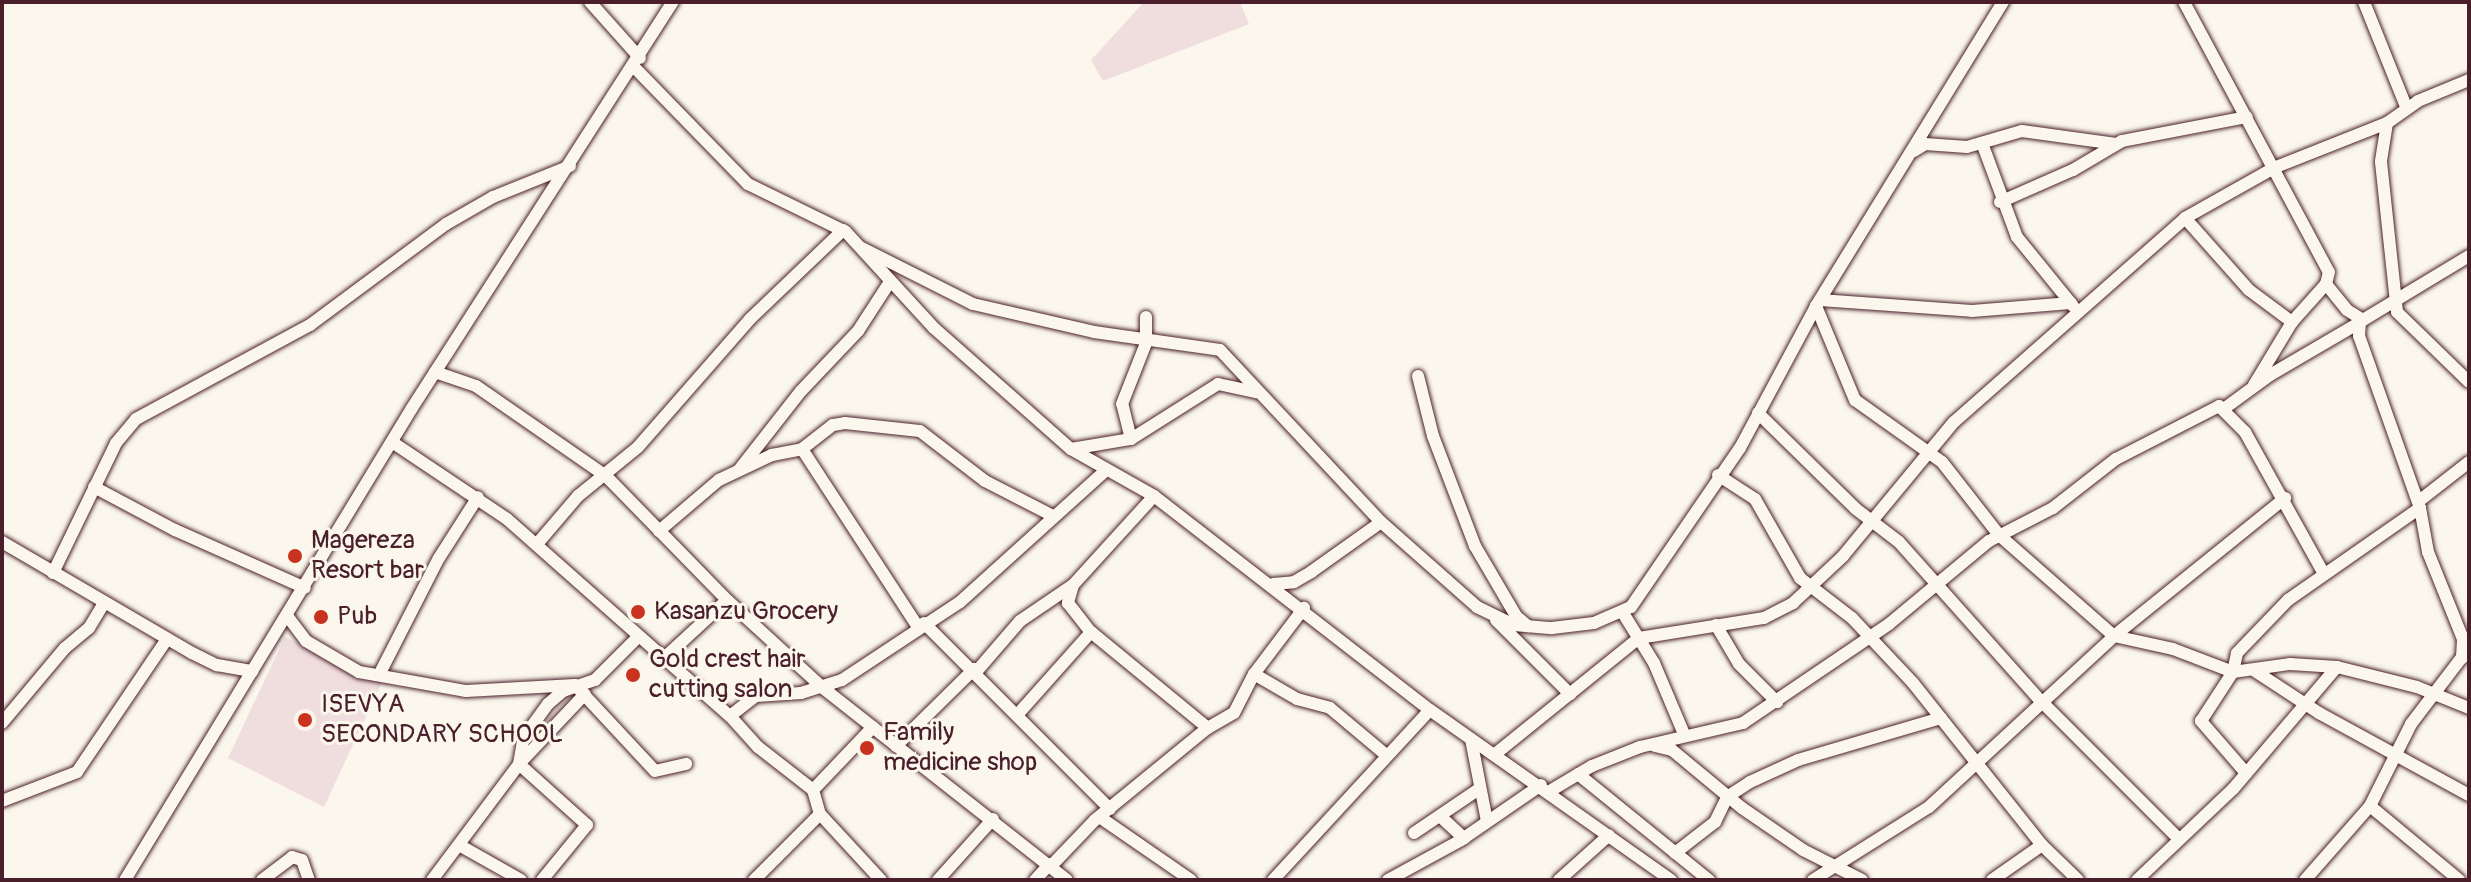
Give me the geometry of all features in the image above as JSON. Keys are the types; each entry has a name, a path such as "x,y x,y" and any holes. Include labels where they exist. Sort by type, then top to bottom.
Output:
{"street":[{"path":"590,2 638,63 748,184 843,230 862,248 889,283 984,375 1071,449 1154,496 1304,608 1430,710 1545,788 1671,880"},
{"path":"125,880 435,372 638,63 673,2"},
{"path":"1494,618 1528,626 1582,625 1623,613 1758,413 1818,303 2003,2"},
{"path":"2184,2 2327,263 2326,284 2292,322 2254,385"},
{"path":"2364,2 2407,109"},
{"path":"1494,755 1639,638 1773,616 1811,588 1874,521 1927,452 2008,371 2074,308 2185,218 2276,167 2387,123 2407,109 2469,80"},
{"path":"2000,202 2073,170 2116,144 2247,117"},
{"path":"2387,123 2380,143 2395,302 2407,323 2469,382"},
{"path":"1911,153 1925,144 1957,148 2022,131 2116,144"},
{"path":"1982,143 2000,202 2025,249 2074,308"},
{"path":"53,573 121,435 136,419 310,325 446,224 493,197 570,166"},
{"path":"2185,218 2249,290 2292,322"},
{"path":"537,544 578,496 606,476 750,319 843,230"},
{"path":"862,248 973,304 1146,339 1220,350 1381,522 1453,589 1494,618 1570,694"},
{"path":"1388,880 1545,788 1640,747 1684,734 1732,728 1777,702 1999,535 2053,508 2136,448 2207,410 2225,408 2254,385 2469,256"},
{"path":"739,470 801,391 858,331 889,283"},
{"path":"2305,880 2370,806 2394,756 2466,653 2428,552 2420,505 2359,336 2359,322 2326,284"},
{"path":"1818,303 1972,311 2074,308"},
{"path":"1818,303 1855,400 1953,474 1999,535 2114,636 2173,649 2233,672 2290,664 2337,667 2435,694 2469,708"},
{"path":"1131,439 1122,413 1123,394 1146,339 1146,317"},
{"path":"435,372 476,386 606,476 727,600 823,688 1067,880"},
{"path":"1418,376 1433,436 1475,546 1516,616 1528,626"},
{"path":"1071,449 1131,439 1213,385 1260,393"},
{"path":"2225,408 2285,498 2324,574"},
{"path":"1758,413 1874,521 2040,700 2178,838"},
{"path":"659,531 699,492 739,470 802,449 833,425 909,428 985,481 1053,516"},
{"path":"392,442 478,497 537,544 637,638 730,716 758,747 813,790 820,814 881,880"},
{"path":"802,449 921,625 975,671 1018,714 1106,813 1191,880"},
{"path":"2246,773 2201,721 2233,672 2246,640 2324,574 2420,505 2469,462"},
{"path":"730,716 756,696 823,688 960,602 1106,470"},
{"path":"1718,475 1755,499 1811,588 1836,603 1868,635 1941,718 2042,845 2078,880"},
{"path":"94,487 305,588"},
{"path":"896,746 975,671 1020,621 1073,585 1154,496"},
{"path":"379,675 439,558 478,497"},
{"path":"1813,880 1913,818 2114,636 2285,498"},
{"path":"1273,584 1303,577 1381,522"},
{"path":"2,542 217,665 252,671"},
{"path":"1073,585 1068,603 1091,632 1208,728"},
{"path":"662,660 727,600"},
{"path":"2,723 65,648 89,628 104,603"},
{"path":"1035,880 1106,813 1208,728 1243,703 1254,674 1304,608"},
{"path":"1623,613 1639,638 1684,734"},
{"path":"288,617 306,641 350,670 466,691 556,684 584,691 625,744 656,772 686,764"},
{"path":"1716,625 1739,664 1777,702"},
{"path":"1018,714 1091,632"},
{"path":"432,880 519,764 584,691 637,638"},
{"path":"2,801 77,772 167,639"},
{"path":"2137,880 2246,773 2337,667"},
{"path":"2255,671 2394,756 2469,795"},
{"path":"1254,674 1297,699 1330,708 1386,755"},
{"path":"519,764 524,737 548,704 563,691 584,691"},
{"path":"1273,880 1430,710"},
{"path":"1675,853 1715,822 1727,797 1798,760 1941,718"},
{"path":"813,790 873,727"},
{"path":"1471,739 1487,821"},
{"path":"1640,747 1672,750 1727,797 1833,865 1862,880"},
{"path":"519,764 587,825 542,880"},
{"path":"1578,774 1709,880"},
{"path":"1414,833 1479,789"},
{"path":"2370,806 2453,878"},
{"path":"754,880 820,814"},
{"path":"1440,816 1464,838"},
{"path":"938,880 993,819"},
{"path":"1559,880 1609,835"},
{"path":"459,845 521,880"},
{"path":"1992,880 2042,845"},
{"path":"262,880 292,857 302,860 309,880"}],"shaded area":[{"path":"1144,2 1240,2 1249,24 1103,81 1091,60"},
{"name":"ISEVYA SECONDARY SCHOOL","path":"285,637 382,682 324,807 228,758"}],"place":[{"name":"Magereza Resort bar","path":"295,556"},
{"name":"Kasanzu Grocery","path":"638,612"},
{"name":"Pub","path":"321,617"},
{"name":"Gold crest hair cutting salon","path":"633,675"},
{"name":"ISEVYA SECONDARY SCHOOL","path":"305,720"},
{"name":"Family medicine shop","path":"867,748"}]}
